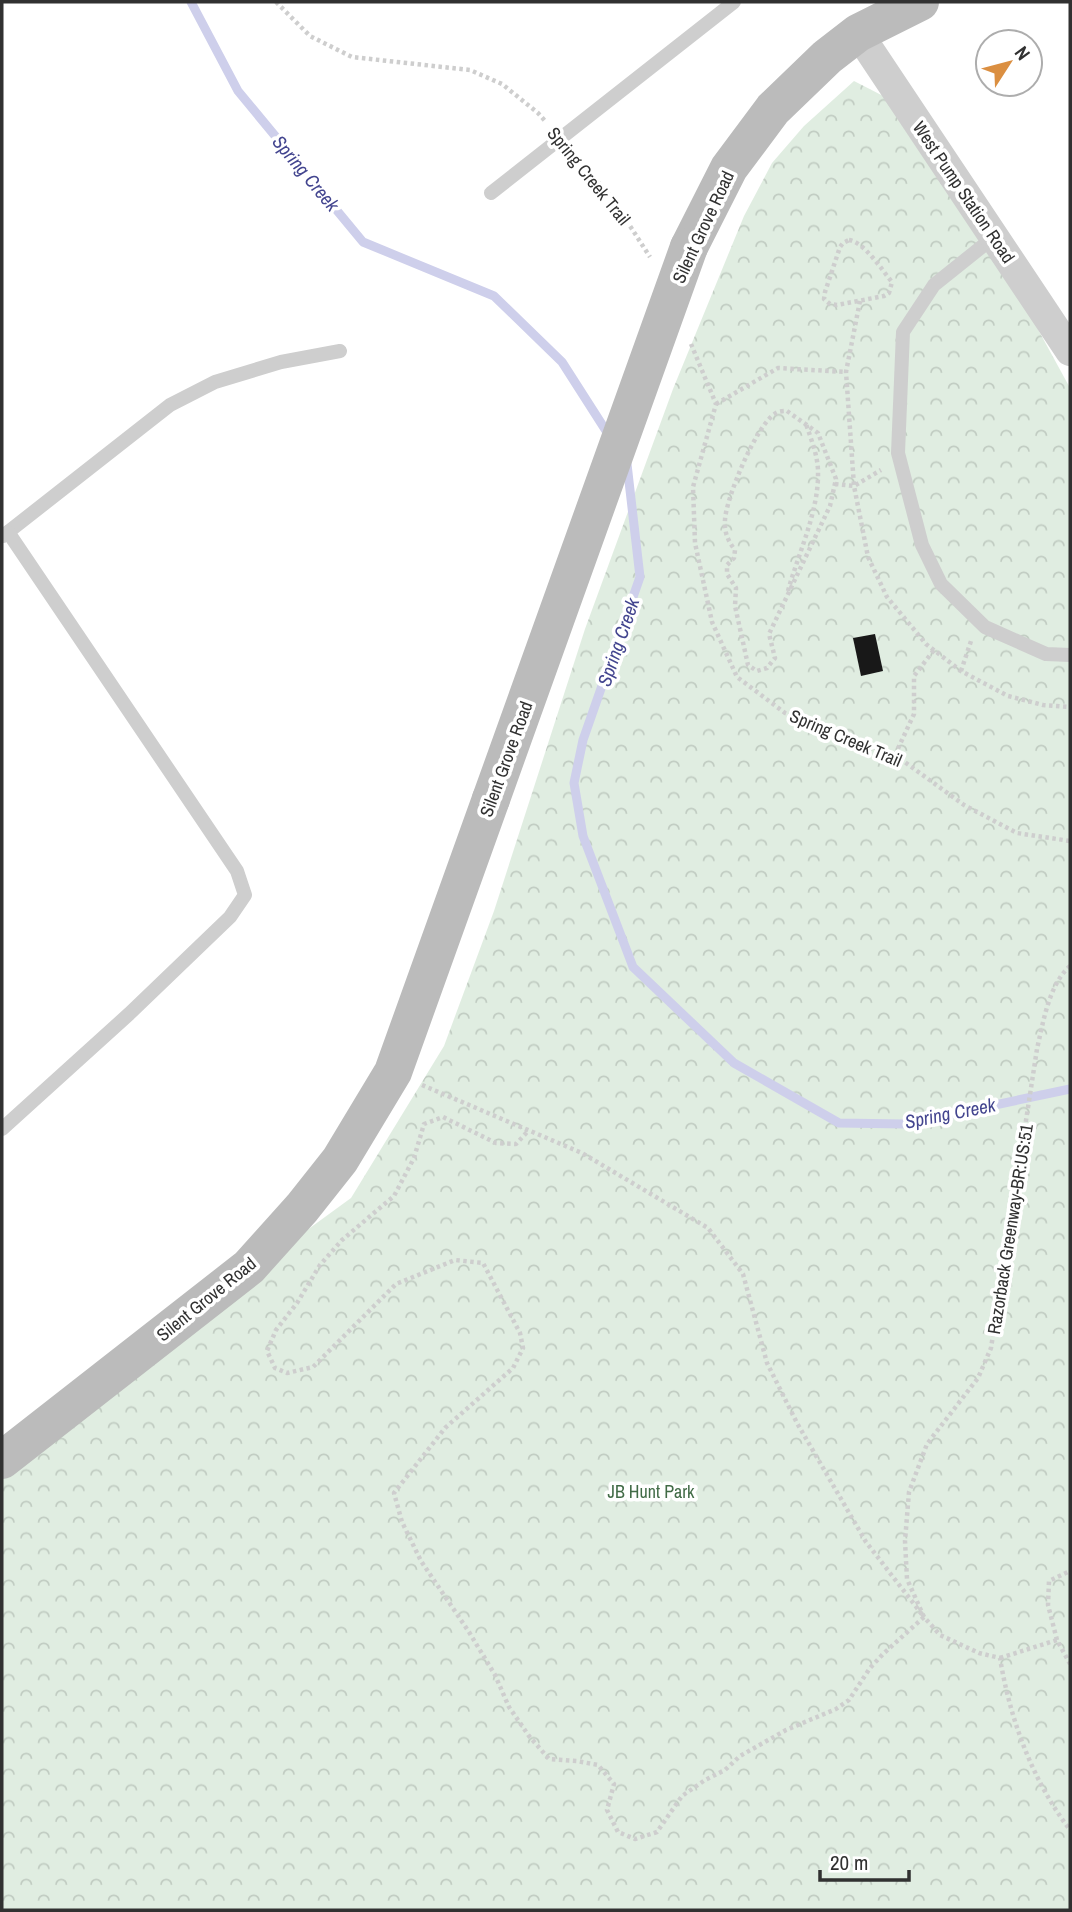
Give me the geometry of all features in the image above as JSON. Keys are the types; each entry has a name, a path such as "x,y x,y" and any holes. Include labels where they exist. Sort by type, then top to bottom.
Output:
{"street":[{"name":"Silent Grove Road","path":"2,1460 249,1267 341,1160 393,1072 689,247 729,168 773,109 827,57 858,33 920,2"},
{"name":"West Pump Station Road","path":"858,33 1070,351"}],"lane":[{"path":"491,193 734,2"},
{"path":"994,237 934,285 903,332 898,453 922,545 941,584 985,627 1046,654 1070,655"},
{"path":"2,1129 221,926 245,895 237,871 5,534 170,405 215,382 281,362 340,351"}],"path":[{"name":"Spring Creek Trail","path":"276,2 310,36 352,57 470,70 502,84 538,113 611,198 654,263"},
{"path":"849,240 856,241 888,277 892,288 890,293 884,296 837,305 824,299 840,247 849,240"},
{"path":"686,333 716,404 778,368 846,372"},
{"name":"Spring Creek Trail","path":"716,404 693,487 695,543 712,622 737,677 785,712 895,755 964,804 1017,833 1070,841"},
{"path":"787,411 818,433 836,479 835,484 830,506 769,634 775,657 767,668 757,671 748,666 734,606 736,589 727,574 727,565 734,558 735,550 727,540 724,521 735,480 766,423 777,412 787,411"},
{"path":"786,599 814,506 818,473 815,451 806,424"},
{"path":"835,484 854,486 900,459"},
{"path":"895,755 915,714 914,676 934,650"},
{"name":"Razorback Greenway-BR:US:51","path":"1000,1658 979,1653 940,1634 924,1617 907,1579 905,1541 909,1492 927,1444 978,1378 992,1348 1037,1049 1046,1005 1065,970 1070,966"},
{"path":"393,1072 583,1153 708,1228 743,1274 767,1363 797,1423 866,1542 924,1617 870,1668 849,1700 836,1709 766,1740 740,1756 725,1770 682,1796 657,1832 635,1839 618,1832 607,1810 614,1784 598,1765 549,1759 529,1736 509,1707 495,1675 469,1632 421,1561 402,1522 394,1493 445,1427 513,1368 523,1348 520,1333 483,1263 455,1260 396,1284 313,1367 287,1373 275,1368 267,1351 276,1330 297,1303 320,1265 342,1240 394,1196 414,1158 424,1124 443,1117 496,1143 516,1144 529,1130"},
{"path":"1070,1571 1049,1581 1048,1605 1057,1640 1070,1664"},
{"path":"1057,1640 1000,1658 1012,1713 1034,1771 1070,1830"}],"green space":[{"name":"JB Hunt Park","path":"854,81 893,101 987,236 1070,388 1070,1910 2,1910 2,1457 125,1363 351,1198 444,1046 494,911 585,629 673,389 744,216 772,163 804,126"}],"building":[{"path":"875,634 883,671 861,676 853,638"}],"waterway":[{"name":"Spring Creek","path":"191,2 238,91 363,242 494,296 562,362 610,437"},
{"name":"Spring Creek","path":"627,464 640,577 583,740 574,783 583,836 633,967 734,1063 839,1123 905,1124 1070,1089"}]}
